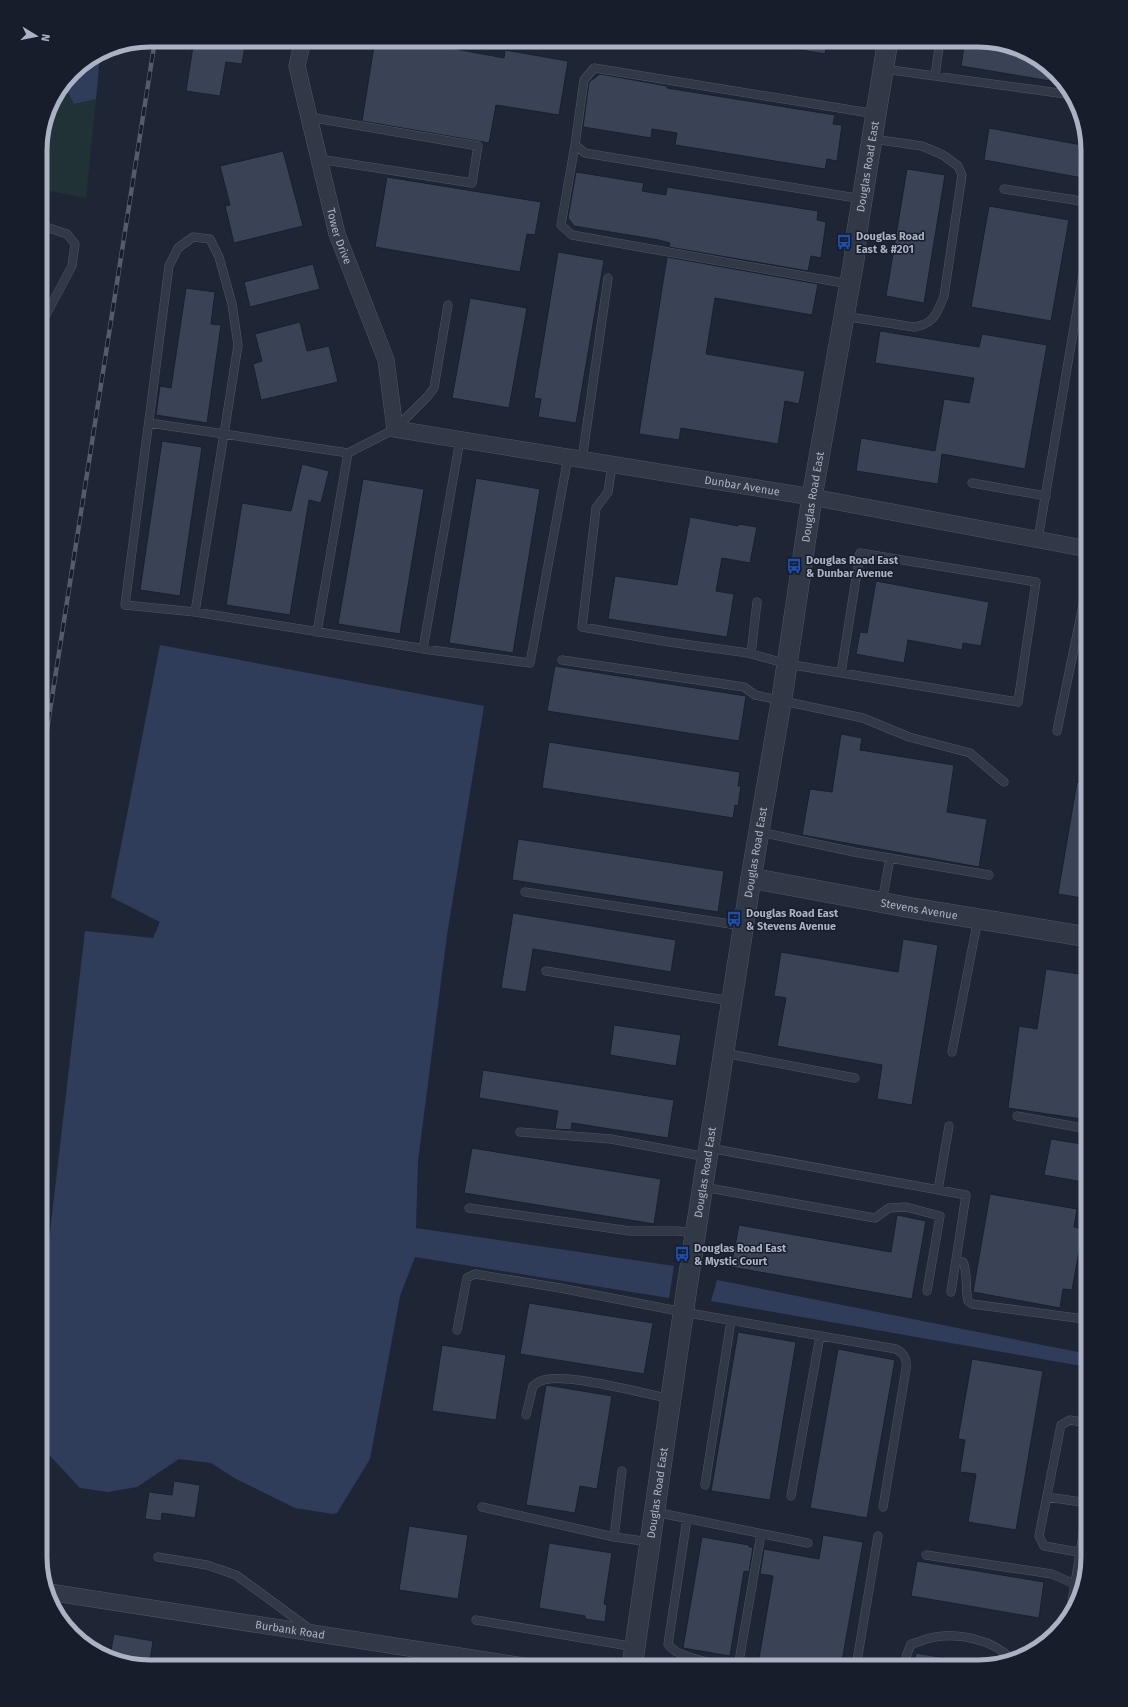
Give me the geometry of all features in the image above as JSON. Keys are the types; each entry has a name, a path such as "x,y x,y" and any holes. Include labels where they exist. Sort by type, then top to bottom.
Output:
{"street":[{"name":"Tower Drive","path":"302,47 297,66 337,234 386,360 394,429"},
{"name":"Douglas Road East","path":"633,1660 683,1312 743,926 782,701 812,497 854,260 862,199 887,47"},
{"name":"Dunbar Avenue","path":"394,429 812,497 1081,548"},
{"name":"Stevens Avenue","path":"751,878 1081,936"},
{"name":"Burbank Road","path":"54,1593 485,1660"}],"lane":[{"path":"935,76 939,47"},
{"path":"849,284 572,235 561,225 584,80 594,68 876,114"},
{"path":"883,69 1064,94"},
{"path":"309,117 478,146 472,183 319,159"},
{"path":"843,316 914,327 925,325 937,313 944,296 962,175 958,166 942,155 922,146 872,139"},
{"path":"574,145 585,153 862,199"},
{"path":"1004,189 1081,202"},
{"path":"47,229 67,234 76,244 72,266 47,313"},
{"path":"195,612 238,345 232,304 219,257 210,239 193,237 178,248 169,266 125,605 195,612 423,649 530,663 575,458 608,278"},
{"path":"1038,539 1081,287"},
{"path":"149,423 348,453 394,429 427,397 434,388 448,305"},
{"path":"423,649 460,440"},
{"path":"317,632 348,453"},
{"path":"612,465 608,492 596,508 582,627 751,654 787,664 841,673 1018,702 1036,582 860,553 841,673"},
{"path":"972,483 1046,496"},
{"path":"751,654 757,602"},
{"path":"1057,731 1081,624"},
{"path":"562,660 744,687 756,695 863,718 909,737 970,753 1004,782"},
{"path":"759,832 890,858 989,875"},
{"path":"882,902 890,858"},
{"path":"525,892 743,926"},
{"path":"952,1052 978,919"},
{"path":"546,971 732,1001"},
{"path":"724,1053 855,1078"},
{"path":"1017,1116 1081,1128"},
{"path":"938,1190 949,1126"},
{"path":"520,1132 611,1139 708,1152 966,1195 951,1292"},
{"path":"703,1188 875,1218 888,1208 906,1207 940,1216 927,1291"},
{"path":"469,1208 630,1230 677,1230 695,1233"},
{"path":"956,1260 963,1262 966,1267 966,1291 968,1302 972,1304 1081,1318"},
{"path":"457,1330 467,1278 475,1274 560,1288 731,1321 896,1349 903,1353 907,1360 883,1507"},
{"path":"705,1485 731,1321"},
{"path":"791,1496 820,1336"},
{"path":"526,1415 533,1386 541,1380 558,1378 593,1382 671,1399"},
{"path":"1081,1422 1070,1420 1061,1425 1039,1536 1044,1546 1081,1552"},
{"path":"614,1537 622,1472"},
{"path":"1047,1497 1081,1502"},
{"path":"482,1507 614,1537 650,1542"},
{"path":"654,1512 808,1543"},
{"path":"687,1519 668,1644 671,1650 702,1660"},
{"path":"739,1660 761,1534"},
{"path":"857,1660 878,1536"},
{"path":"926,1555 1078,1578"},
{"path":"158,1556 207,1565 236,1575 317,1634"},
{"path":"476,1620 634,1647"},
{"path":"906,1660 911,1644 934,1637 955,1636 994,1645 1007,1655"}],"shaded area":[{"path":"66,90 74,104 96,99 86,198 47,190 48,137 55,111"}],"water":[{"path":"99,61 96,99 74,104 66,90 68,87 87,68"},
{"path":"160,645 484,706 447,935 418,1161 416,1228 674,1266 669,1298 415,1257 400,1296 370,1459 337,1513 333,1514 295,1508 236,1479 211,1463 179,1459 137,1487 108,1492 80,1488 47,1453 47,1258 85,931 153,938 160,922 111,897"},
{"path":"717,1280 1081,1353 1081,1366 711,1301"}],"building":[{"path":"193,47 245,47 242,64 226,62 220,96 186,91"},
{"path":"374,47 445,47 504,58 505,50 568,61 559,115 496,105 489,143 362,121"},
{"path":"784,47 826,47 825,54"},
{"path":"964,47 998,49 1011,52 1035,64 1055,82 961,66"},
{"path":"600,74 667,86 667,88 835,115 833,124 842,125 837,161 827,159 825,169 675,145 677,133 652,129 651,138 583,127 589,82"},
{"path":"989,128 1081,145 1081,178 984,160"},
{"path":"283,151 303,226 234,243 225,206 230,205 220,166"},
{"path":"907,169 945,175 924,303 886,296"},
{"path":"576,172 644,183 642,191 666,195 667,187 818,211 817,220 826,222 821,258 811,256 808,271 669,247 670,243 659,240 574,226 568,218"},
{"path":"387,177 541,202 535,235 527,234 520,272 375,247"},
{"path":"989,206 1069,220 1051,321 971,307"},
{"path":"558,252 604,260 576,423 538,417 541,399 534,398"},
{"path":"667,257 818,284 812,315 715,298 706,354 805,371 799,404 785,401 778,444 681,428 679,440 639,434"},
{"path":"313,264 320,289 250,307 244,282"},
{"path":"186,288 215,292 211,324 221,325 207,423 156,415 160,386 171,388"},
{"path":"470,298 527,308 509,408 452,398"},
{"path":"300,322 307,351 329,346 338,382 261,400 253,364 262,361 255,334"},
{"path":"880,331 979,347 982,334 1047,345 1025,469 942,454 938,484 856,471 861,438 935,451 944,399 969,403 974,378 875,363"},
{"path":"162,441 202,447 180,596 140,590"},
{"path":"302,464 329,471 321,503 309,500 290,615 226,605 242,503 291,511"},
{"path":"476,478 540,489 513,653 449,643"},
{"path":"363,479 424,489 400,634 338,624"},
{"path":"690,517 738,526 739,524 757,527 750,563 722,558 716,591 734,594 727,637 608,619 615,576 677,585"},
{"path":"876,581 989,602 981,646 963,643 962,650 908,640 904,663 856,654 860,632 867,633"},
{"path":"555,666 746,696 739,741 547,711"},
{"path":"841,734 862,738 860,750 954,765 947,812 987,819 979,867 802,835 810,789 832,792"},
{"path":"549,742 740,772 738,786 741,786 738,806 735,805 733,818 542,788"},
{"path":"1077,782 1081,783 1081,898 1058,894"},
{"path":"518,839 724,871 718,912 512,880"},
{"path":"513,913 676,940 671,972 533,949 526,992 501,988"},
{"path":"903,939 938,945 912,1105 877,1099 882,1065 777,1046 786,998 774,996 781,952 898,972"},
{"path":"1046,969 1081,974 1081,1119 1008,1108 1019,1026 1037,1029"},
{"path":"614,1025 681,1035 676,1066 610,1055"},
{"path":"483,1070 674,1100 668,1138 572,1123 571,1130 555,1129 558,1111 479,1098"},
{"path":"1051,1139 1081,1144 1081,1182 1044,1175"},
{"path":"472,1148 661,1179 654,1224 464,1193"},
{"path":"990,1194 1077,1209 1074,1227 1081,1229 1081,1240 1072,1290 1063,1289 1060,1308 973,1292"},
{"path":"897,1215 926,1221 912,1299 731,1267 739,1225 891,1252"},
{"path":"529,1303 653,1323 644,1374 520,1354"},
{"path":"738,1332 796,1342 770,1500 711,1491"},
{"path":"442,1345 506,1355 496,1420 432,1411"},
{"path":"838,1349 895,1360 867,1518 810,1508"},
{"path":"972,1359 1043,1371 1016,1530 968,1522 976,1474 960,1472 965,1440 958,1439"},
{"path":"546,1385 612,1396 597,1489 580,1486 575,1513 526,1505"},
{"path":"174,1481 200,1485 195,1518 162,1513 161,1521 145,1519 149,1492 172,1495"},
{"path":"409,1526 468,1535 458,1599 399,1590"},
{"path":"823,1535 863,1542 842,1660 759,1660 773,1576 760,1574 764,1549 819,1559"},
{"path":"702,1537 753,1547 749,1572 744,1571 730,1656 683,1648"},
{"path":"549,1543 612,1553 604,1604 607,1605 605,1622 585,1619 585,1616 539,1608"},
{"path":"917,1561 1044,1582 1039,1618 911,1596"},
{"path":"114,1634 153,1641 150,1660 130,1658 111,1652"},
{"path":"916,1653 956,1660 915,1660"}],"railway":[{"path":"47,729 154,47"}],"place":[{"name":"Douglas Road East & #201","path":"844,242"},
{"name":"Douglas Road East & Dunbar Avenue","path":"794,566"},
{"name":"Douglas Road East & Stevens Avenue","path":"734,919"},
{"name":"Douglas Road East & Mystic Court","path":"682,1254"}]}
